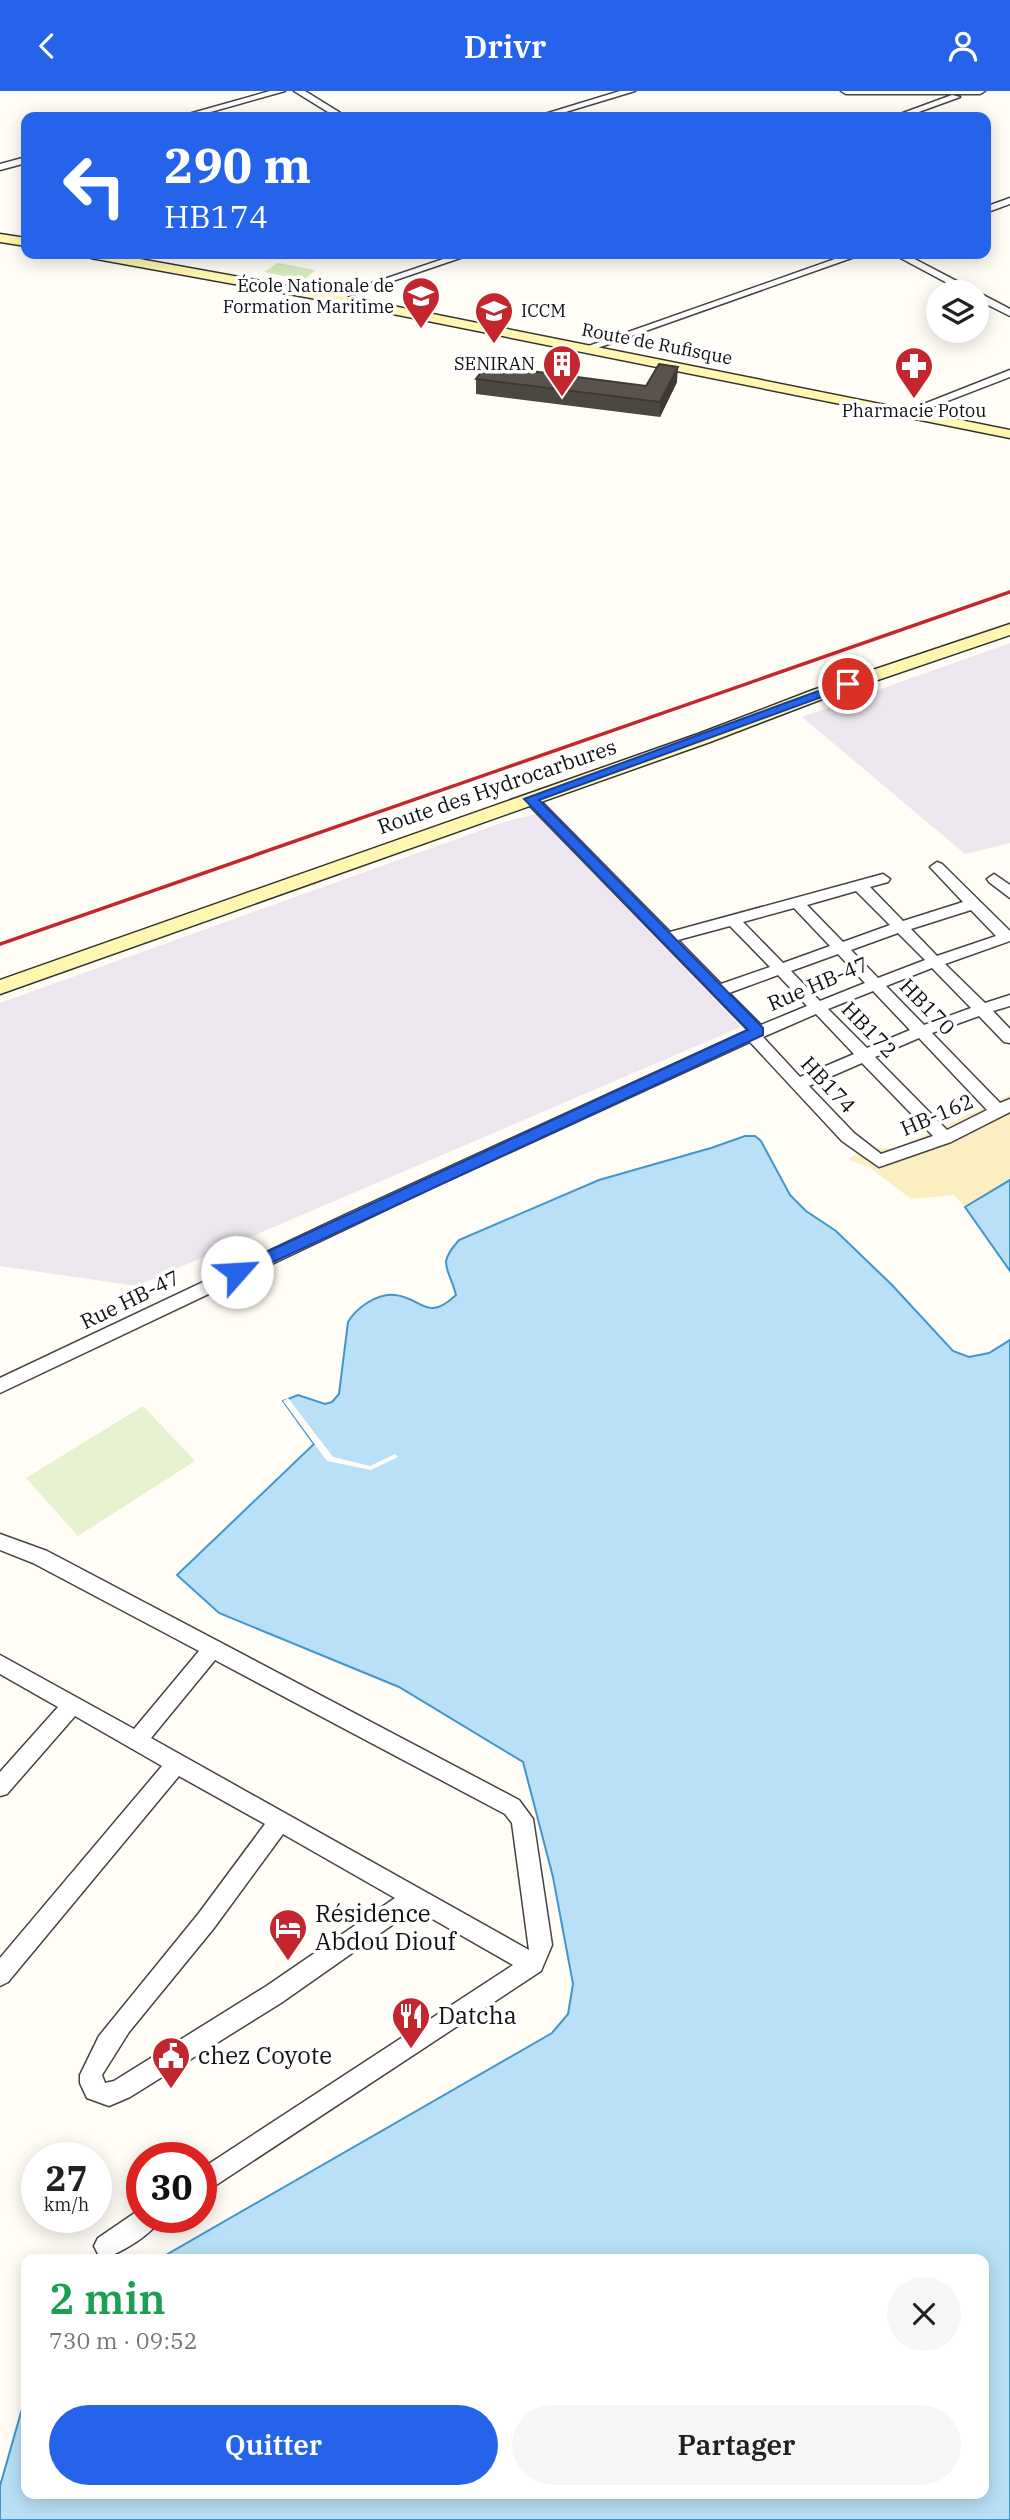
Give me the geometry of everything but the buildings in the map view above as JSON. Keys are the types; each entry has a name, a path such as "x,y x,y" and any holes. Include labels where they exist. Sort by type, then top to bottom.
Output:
{"main road":[{"path":"0,238 21,241"},
{"name":"Route de Rufisque","path":"118,259 333,298 1010,434"},
{"name":"Route des Hydrocarbures","path":"0,987 531,799"}],"street":[{"path":"202,112 280,91"},
{"path":"299,91 334,112"},
{"path":"557,112 630,91"},
{"path":"846,91 980,91"},
{"path":"911,112 965,93"},
{"path":"0,167 21,161"},
{"path":"991,208 1010,201"},
{"path":"333,298 452,259"},
{"path":"585,349 844,259"},
{"path":"908,259 948,280"},
{"path":"989,302 1010,313"},
{"path":"907,413 1010,373"},
{"name":"Route des Hydrocarbures","path":"531,799 819,694 1010,629"},
{"name":"HB174","path":"531,799 718,991 848,1137 879,1161"},
{"path":"937,867 1006,941"},
{"path":"1010,875 994,879 1010,893"},
{"path":"667,939 883,879"},
{"path":"860,886 1010,1038"},
{"name":"HB170","path":"797,903 921,1031 1004,1108"},
{"path":"718,991 974,904"},
{"name":"HB172","path":"733,921 945,1138"},
{"name":"Rue HB-47","path":"0,1386 380,1204 754,1033 874,982 933,961 1006,941"},
{"path":"798,1084 921,1031 1010,1000"},
{"name":"HB-162","path":"879,1161 945,1138 1004,1108"},
{"path":"0,1542 40,1557 518,1812 522,1819 541,1945 533,1964 217,2172"},
{"path":"136,1741 212,1649"},
{"path":"0,1664 533,1964"},
{"path":"0,1787 72,1705"},
{"path":"0,1975 176,1764"},
{"path":"279,1822 197,1933 106,2046 92,2073 92,2086 96,2091 110,2095 122,2089 273,1995 414,1897"},
{"path":"106,2246 126,2233"}],"shaded area":[{"path":"1010,643 1010,843 965,854 802,717"},
{"path":"536,814 741,1027 136,1286 0,1266 0,1003 504,822"}],"green space":[{"path":"278,263 315,270 304,280 264,272"},
{"path":"143,1406 195,1461 78,1536 26,1478"}],"sand":[{"path":"1010,1095 1010,1180 965,1207 954,1195 911,1199 869,1167 848,1159 869,1148 897,1148"}],"water":[{"path":"745,1136 755,1136 761,1141 790,1195 806,1211 836,1231 892,1285 953,1351 969,1357 989,1353 1010,1340 1010,2520 0,2520 0,2486 21,2412 21,2499 989,2499 989,2254 168,2254 204,2233 217,2233 217,2226 552,2033 568,2014 573,1984 553,1877 523,1762 399,1687 219,1613 177,1575 314,1444 283,1401 298,1395 325,1404 332,1402 339,1394 348,1322 356,1312 374,1299 388,1295 404,1297 431,1308 446,1303 456,1295 446,1261 459,1240 599,1180"},
{"path":"1010,1180 1010,1271 965,1207"}],"pier":[{"path":"288,1398 333,1457 370,1466 395,1454 398,1457 371,1470 327,1461 283,1401"}],"railway":[{"path":"0,944 1010,592"}],"place":[{"name":"École Nationale de Formation Maritime","path":"421,330"},
{"name":"ICCM","path":"494,345"},
{"name":"SENIRAN","path":"562,398"},
{"name":"Pharmacie Potou","path":"914,400"},
{"name":"Résidence Abdou Diouf","path":"288,1962"},
{"name":"Datcha","path":"411,2050"},
{"name":"chez Coyote","path":"171,2090"}],"route":[{"path":"237,1272 758,1031 531,799 848,684"}]}
